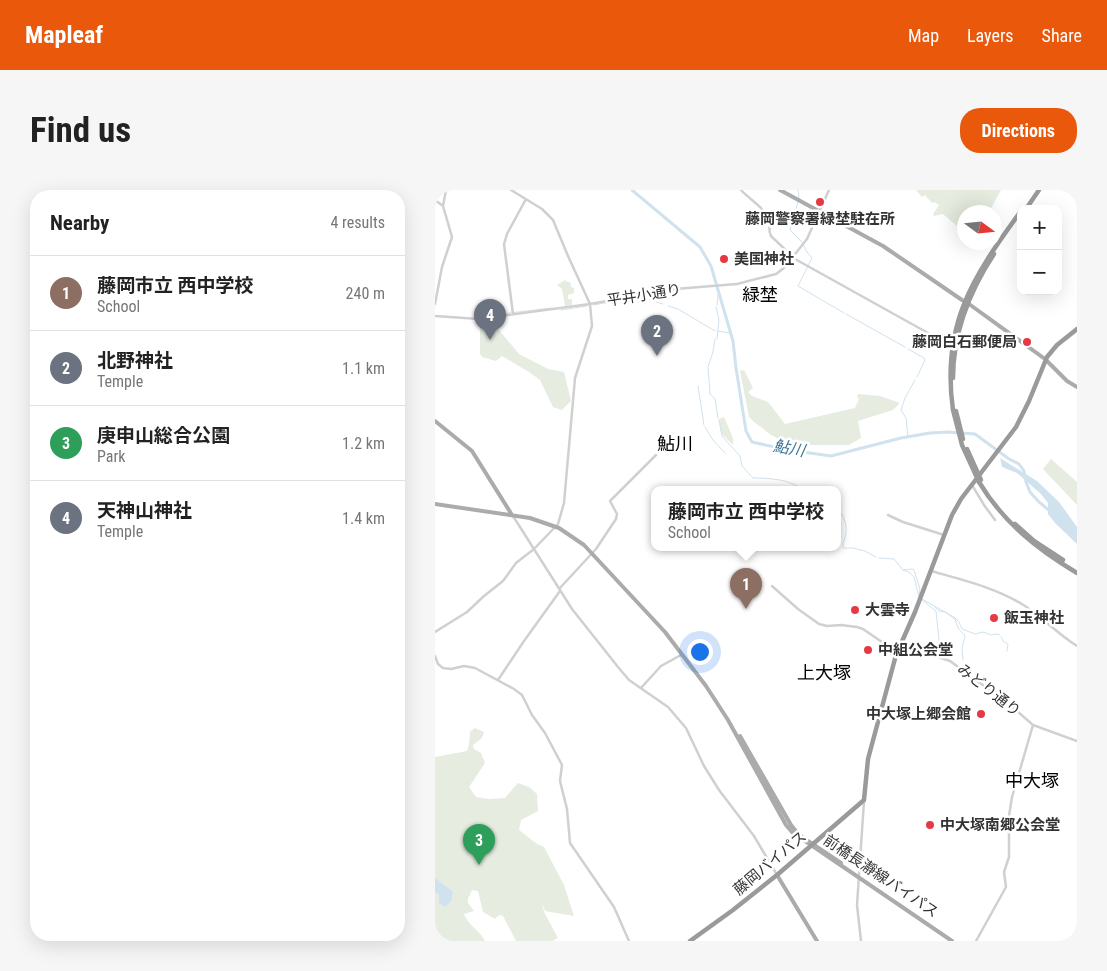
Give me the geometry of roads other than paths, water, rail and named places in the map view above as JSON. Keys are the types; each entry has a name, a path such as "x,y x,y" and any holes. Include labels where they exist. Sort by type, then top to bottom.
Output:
{"highway":[{"path":"1026,205 1037,190"},
{"path":"1017,219 980,271 960,312 954,336 951,361 951,387 955,411 965,445 980,481 995,501 1019,528 1042,547 1077,571"},
{"path":"955,411 953,362 963,314 982,273 1017,222"},
{"path":"864,800 868,759 899,648 915,612 944,535 957,507 1020,419 1045,359 1053,349 1077,329"},
{"name":"藤岡バイパス","path":"690,941 777,875 864,800"}],"main road":[{"path":"435,196 439,190"},
{"path":"780,190 891,251 962,300"},
{"path":"969,304 1045,359 1063,377 1077,387"},
{"path":"435,421 473,451 513,515"},
{"name":"前橋長瀞線バイパス","path":"435,504 530,518 556,527 573,536 592,553 659,625 683,654 716,701 786,825 795,834 952,941"},
{"path":"777,875 817,941"},
{"name":"前橋長瀞線バイパス","path":"859,877 956,941"}],"street":[{"path":"435,304 442,267 453,236 443,206 445,190"},
{"path":"435,632 467,612 507,578 516,563 534,550 559,523 565,500 575,378 592,326 590,304 553,220 547,213 511,190"},
{"path":"741,190 769,219 771,236 793,257 946,343"},
{"name":"平井小通り","path":"435,316 471,319 513,314 590,304 675,289 752,281 776,274 785,268 807,238 829,190"},
{"path":"513,314 504,244 507,234 526,199"},
{"path":"435,200 443,206"},
{"path":"498,680 560,590 592,553 617,516 610,501 656,455"},
{"path":"972,485 995,520"},
{"path":"513,515 572,609 618,667 629,680 668,707 685,728 704,766 719,790 754,836 777,875"},
{"path":"888,515 903,522 944,535"},
{"path":"931,571 988,588 1008,597 1035,613 1077,646"},
{"name":"みどり通り","path":"772,586 819,624 857,627 882,642 899,648 917,650 950,661 1010,705 1033,725 1077,741"},
{"path":"641,688 661,666 683,654"},
{"path":"435,656 437,664 443,668 451,669 464,666 475,668 519,692 522,696 561,763 562,768 559,781 567,809 570,843 614,907 629,941"},
{"path":"976,941 1006,889 1004,872 1009,857 1009,816 1012,798 1033,725"},
{"path":"861,941 857,911 864,800"}],"water":[{"path":"1000,458 1037,481 1059,502 1077,527 1077,544 1048,514 1048,503 1041,494 1017,473 1002,467"},
{"path":"435,878 453,892 451,901 445,907 439,903 439,894 435,892"}],"waterway":[{"name":"鮎川","path":"632,190 700,247 711,266 733,341 746,431 752,442 831,456 901,438 930,433 975,434 1009,459 1019,464 1024,471 1030,492 1051,512"},
{"path":"798,190 799,199"},
{"path":"798,202 790,230 802,242 812,258 798,286 844,313"},
{"name":"鮎川","path":"717,305 718,295"},
{"path":"629,299 641,297"},
{"path":"594,305 626,299"},
{"path":"656,302 663,304"},
{"path":"561,310 587,306"},
{"path":"668,306 678,309 715,331"},
{"path":"716,307 719,320 717,339"},
{"path":"486,316 551,308"},
{"path":"846,314 905,347"},
{"path":"717,331 730,333"},
{"path":"715,339 708,367 710,394 715,399 718,418"},
{"path":"908,349 925,360 917,377"},
{"path":"908,437 906,418 901,410 915,380"},
{"path":"698,386 704,425"},
{"path":"719,420 722,436 740,456 742,466 753,478 786,481 798,486"},
{"path":"705,427 713,440 725,453"},
{"path":"841,514 846,526 843,548 865,551 876,557"},
{"path":"879,558 894,559 903,570 909,572 914,577 919,597"},
{"path":"903,570 914,570 920,589 919,595"},
{"path":"922,599 954,617 962,629 975,634 983,632 991,635 1000,635"},
{"path":"922,600 936,611 939,652"},
{"path":"935,607 955,619 958,628 965,636 962,648 963,660"},
{"path":"1001,637 1008,644 1007,651"}],"place":[{"name":"藤岡警察署緑埜駐在所","path":"820,202"},
{"name":"美国神社","path":"724,259"},
{"name":"天神山神社","path":"490,340"},
{"name":"藤岡白石郵便局","path":"1027,342"},
{"name":"北野神社","path":"657,356"},
{"name":"藤岡市立 西中学校","path":"746,609"},
{"name":"大雲寺","path":"855,610"},
{"name":"飯玉神社","path":"994,618"},
{"name":"中組公会堂","path":"868,650"},
{"name":"中大塚上郷会館","path":"981,714"},
{"name":"中大塚南郷公会堂","path":"930,825"},
{"name":"庚申山総合公園","path":"479,865"}],"district":[{"name":"緑埜","path":"760,294"},
{"name":"鮎川","path":"675,443"},
{"name":"上大塚","path":"824,672"},
{"name":"中大塚","path":"1032,780"}]}
